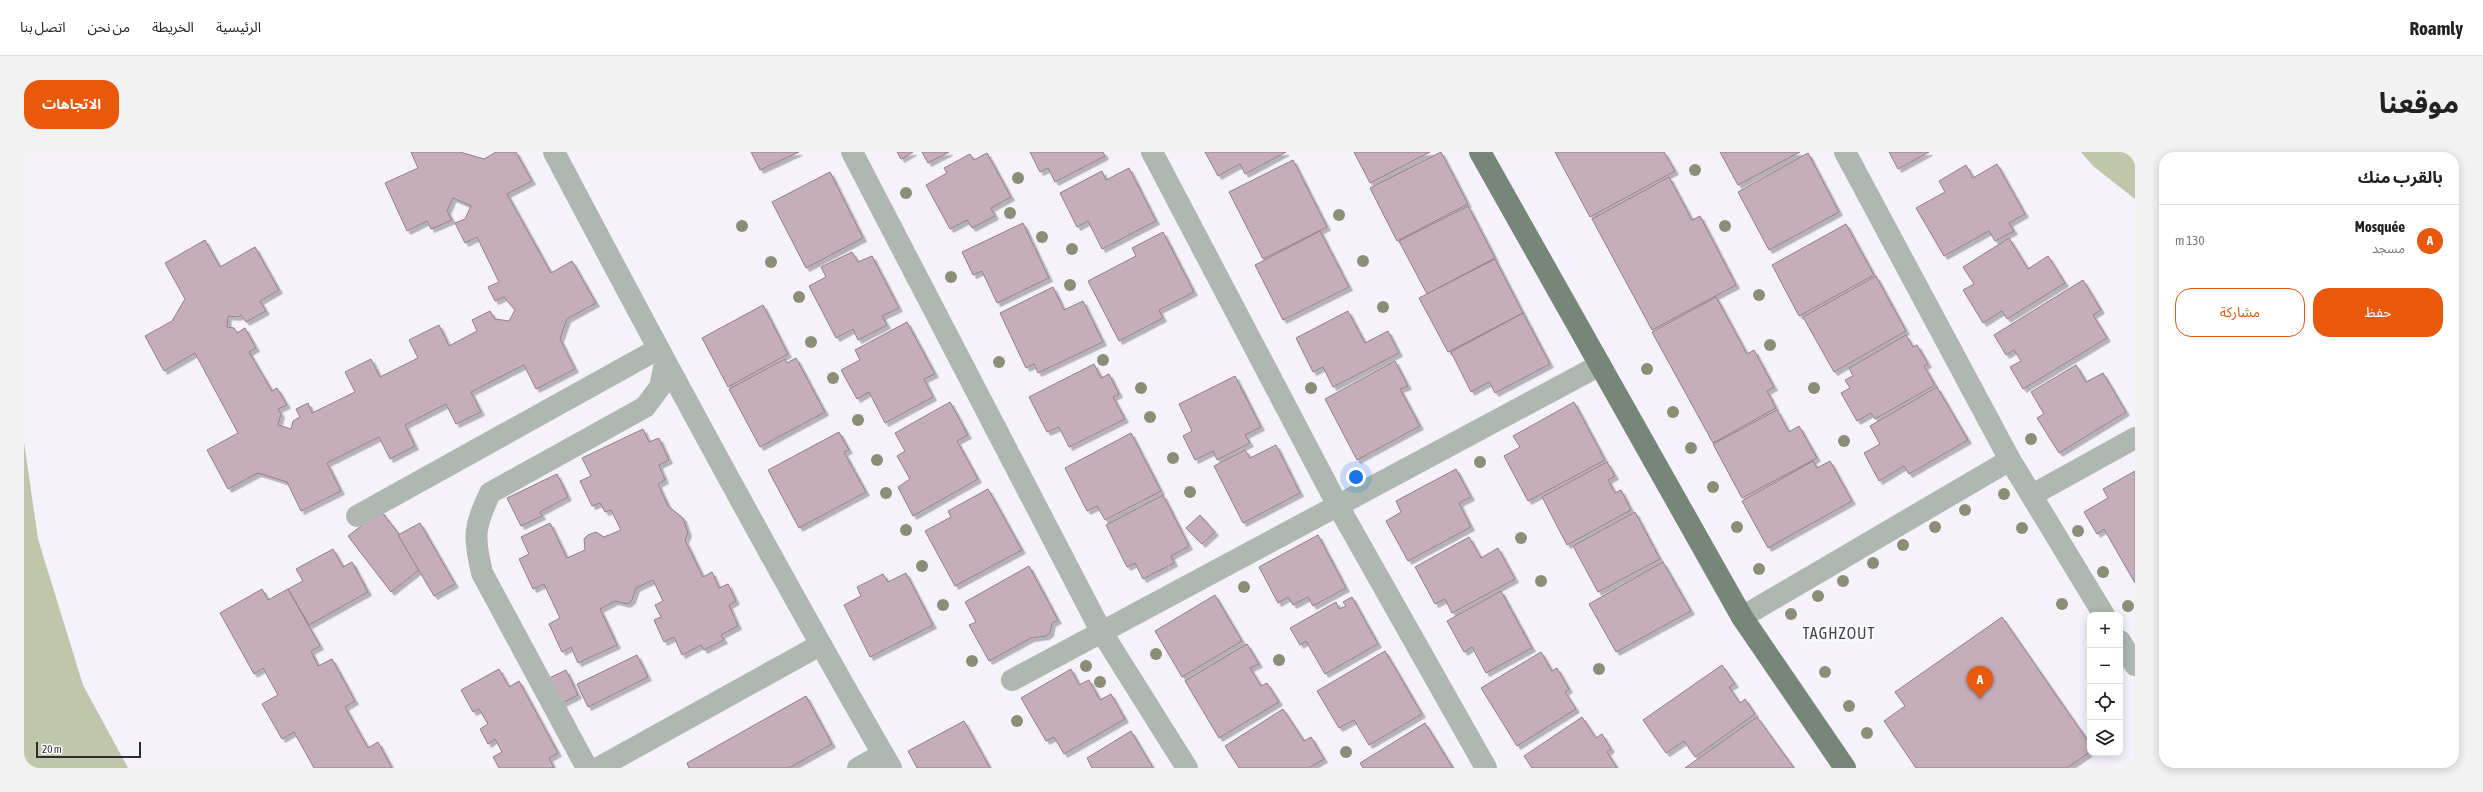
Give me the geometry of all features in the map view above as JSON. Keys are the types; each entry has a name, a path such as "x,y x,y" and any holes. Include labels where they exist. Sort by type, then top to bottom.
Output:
{"main road":[{"path":"1480,152 1742,617 1845,768"}],"street":[{"path":"554,152 662,356 820,645 887,761 858,768"},
{"path":"852,152 1101,631 1187,768"},
{"path":"1152,152 1336,504 1486,768"},
{"path":"1845,152 2010,460 2102,612"},
{"path":"357,516 662,356"},
{"path":"587,768 482,573 475,542 479,517 490,493 645,407 660,387 662,356"},
{"path":"1012,680 1336,504 1600,365"},
{"path":"2032,495 2135,438"},
{"path":"1742,617 2010,460"},
{"path":"598,768 820,645"},
{"path":"2123,646 2135,665"}],"green space":[{"path":"2081,152 2135,152 2135,199 2093,166"},
{"path":"24,442 38,539 83,685 128,768 24,768"}],"building":[{"path":"411,152 460,152 484,159 496,152 516,152 532,181 507,194 551,273 572,261 596,303 567,319 560,339 575,369 536,389 524,365 471,392 481,412 456,424 446,404 405,425 415,446 390,459 379,437 327,463 341,491 301,511 287,482 258,473 228,489 207,450 238,433 195,353 164,371 145,336 172,321 185,299 165,263 205,240 220,267 255,247 279,290 260,301 266,311 246,322 241,315 238,317 228,316 227,327 234,328 237,333 245,328 256,348 249,352 272,391 277,388 287,405 278,409 281,414 278,425 291,429 293,421 300,417 296,409 308,403 312,413 355,392 345,372 371,359 380,377 418,358 409,340 439,325 449,346 477,331 472,320 490,311 495,319 509,321 515,310 504,297 495,301 488,287 499,282 477,237 465,243 455,223 465,219 471,206 453,198 447,211 452,220 431,229 427,221 407,231 385,183 418,168"},
{"path":"751,152 799,152 760,170"},
{"path":"897,152 913,152 901,159"},
{"path":"922,152 949,152 928,163"},
{"path":"1030,152 1103,152 1105,156 1055,182 1048,168 1040,172"},
{"path":"1205,152 1286,152 1245,174 1240,164 1218,176"},
{"path":"1354,152 1430,152 1370,183"},
{"path":"1441,152 1468,204 1397,241 1370,188"},
{"path":"1555,152 1664,152 1675,171 1590,217"},
{"path":"1720,152 1800,152 1738,185"},
{"path":"1889,152 1929,152 1898,169"},
{"path":"987,153 1011,197 991,208 995,216 972,228 967,220 950,229 926,185 947,173 944,168 970,154 974,160"},
{"path":"1808,153 1839,212 1769,250 1738,192"},
{"path":"1293,160 1327,227 1263,259 1229,192"},
{"path":"1997,164 2025,214 2009,223 2014,231 1995,241 1989,231 1944,256 1916,208 1945,192 1939,181 1966,165 1973,178"},
{"path":"1129,168 1156,221 1102,249 1088,221 1077,227 1060,193 1102,171 1106,180"},
{"path":"830,172 863,238 806,268 772,202"},
{"path":"1669,177 1692,220 1700,216 1736,285 1652,330 1592,219"},
{"path":"1468,206 1495,258 1427,294 1399,241"},
{"path":"1023,223 1049,278 997,303 982,271 973,275 962,252"},
{"path":"1846,224 1874,275 1799,316 1772,265"},
{"path":"1320,231 1349,287 1283,320 1255,265"},
{"path":"1163,232 1194,292 1159,310 1163,318 1119,341 1088,281 1136,256 1132,248"},
{"path":"2009,238 2028,269 2048,256 2065,283 2007,319 2002,311 1983,323 1963,290 1974,284 1963,267"},
{"path":"852,252 858,262 872,256 899,308 882,316 887,325 858,340 853,329 836,338 809,286 826,277 821,267"},
{"path":"1495,259 1523,313 1448,352 1419,298"},
{"path":"1876,276 1906,331 1834,372 1803,317"},
{"path":"2083,280 2101,310 2093,315 2107,338 2023,389 2010,367 2021,361 2014,350 2006,355 1994,335"},
{"path":"1053,287 1064,310 1083,301 1103,342 1038,373 1034,364 1026,368 1000,313"},
{"path":"1716,297 1747,354 1754,350 1774,387 1767,391 1776,408 1713,443 1652,332"},
{"path":"763,305 788,354 728,387 702,338"},
{"path":"1348,311 1365,343 1388,331 1399,353 1333,387 1323,367 1313,372 1296,338"},
{"path":"1523,313 1550,364 1495,393 1489,382 1471,392 1451,352"},
{"path":"907,322 935,374 924,379 933,397 885,423 869,392 857,399 841,370 860,360 855,350"},
{"path":"1906,335 1913,347 1917,345 1928,364 1924,366 1935,385 1875,419 1871,413 1857,421 1841,393 1850,388 1845,380 1853,376 1849,368"},
{"path":"796,358 825,412 760,447 729,389 785,359 787,363"},
{"path":"1395,361 1408,386 1400,389 1420,426 1357,460 1325,399"},
{"path":"1094,364 1101,378 1109,374 1119,394 1113,397 1125,419 1069,447 1059,427 1047,432 1029,397"},
{"path":"2076,365 2086,382 2103,373 2126,412 2059,453 2037,418 2044,414 2031,392"},
{"path":"1235,376 1261,427 1245,435 1250,443 1217,460 1213,451 1195,460 1183,436 1192,431 1179,404"},
{"path":"1937,387 1968,440 1909,474 1904,466 1879,481 1864,453 1880,444 1870,426"},
{"path":"950,402 968,435 957,441 978,479 913,516 898,487 910,479 897,456 905,451 895,433"},
{"path":"1574,402 1605,460 1528,501 1504,456 1520,447 1513,436"},
{"path":"1777,410 1789,432 1799,426 1817,458 1742,498 1713,444"},
{"path":"643,429 649,442 659,438 669,460 659,465 665,480 658,484 668,506 683,518 688,533 685,540 703,577 712,572 719,588 728,584 736,601 729,605 738,626 721,635 724,640 704,650 701,645 682,655 674,637 664,642 654,620 661,617 655,605 663,601 653,580 636,588 632,600 627,604 615,601 600,609 617,645 578,663 571,647 562,652 549,624 560,618 544,584 533,589 519,559 529,554 521,537 550,523 567,558 585,550 584,539 588,535 596,532 604,537 621,530 611,510 605,512 600,503 592,506 580,481 591,476 582,458"},
{"path":"839,432 849,450 844,452 866,492 799,528 768,470"},
{"path":"1131,433 1161,491 1105,520 1097,506 1087,511 1065,468"},
{"path":"1276,445 1300,493 1243,523 1214,466 1245,450 1250,458"},
{"path":"1813,461 1817,468 1830,461 1852,501 1768,548 1742,501"},
{"path":"1607,462 1615,476 1608,480 1615,493 1621,490 1631,510 1567,545 1542,497"},
{"path":"1456,469 1471,497 1459,503 1471,527 1408,561 1386,521 1401,512 1396,501"},
{"path":"2135,471 2135,583 2104,529 2097,534 2084,512 2108,498 2103,489"},
{"path":"557,474 568,497 540,512 542,516 521,526 507,498"},
{"path":"988,489 1022,550 955,586 925,531 951,517 948,511"},
{"path":"1163,495 1189,546 1171,556 1174,563 1143,579 1135,563 1127,567 1106,525"},
{"path":"381,511 424,566 391,592 348,536"},
{"path":"1635,512 1660,559 1598,592 1573,546"},
{"path":"1200,515 1215,532 1202,544 1186,528"},
{"path":"420,523 455,584 434,596 398,535"},
{"path":"1318,535 1346,588 1313,606 1308,597 1293,605 1288,597 1278,603 1259,567"},
{"path":"1469,537 1481,558 1498,548 1515,579 1452,613 1445,599 1435,604 1415,567"},
{"path":"333,549 343,567 352,562 368,592 309,625 288,589 303,581 296,569"},
{"path":"1663,562 1691,611 1616,652 1589,604"},
{"path":"1029,566 1058,620 1052,623 1050,633 1046,636 1031,638 989,661 969,625 976,622 965,602"},
{"path":"906,573 933,625 870,657 844,605 861,596 857,587 883,574 888,582"},
{"path":"262,589 268,600 288,589 320,646 311,651 318,666 332,659 355,701 345,707 368,748 378,742 392,768 314,768 294,732 282,739 262,704 278,695 263,668 254,674 220,613"},
{"path":"1501,591 1532,648 1486,673 1472,647 1464,652 1447,621"},
{"path":"1215,595 1242,641 1182,677 1155,631"},
{"path":"1352,597 1378,644 1325,674 1306,641 1300,645 1290,628 1336,602 1339,609 1346,606 1343,602"},
{"path":"2002,617 2087,740 2087,754 2067,768 1916,768 1884,721 1905,706 1895,692"},
{"path":"1247,644 1259,664 1250,668 1261,686 1267,683 1279,702 1219,738 1185,681"},
{"path":"1385,651 1422,714 1369,745 1354,720 1339,728 1317,691"},
{"path":"1541,652 1552,671 1557,668 1569,689 1565,692 1576,709 1517,746 1481,688"},
{"path":"637,655 648,677 588,707 577,684"},
{"path":"1722,665 1735,684 1729,687 1740,703 1745,699 1755,714 1695,757 1684,741 1666,753 1643,720"},
{"path":"499,669 509,687 519,681 558,753 549,758 554,768 499,768 493,757 502,752 495,739 488,744 480,729 488,724 479,709 473,712 461,690"},
{"path":"1071,669 1079,685 1089,680 1100,700 1111,694 1125,719 1064,754 1054,737 1046,741 1021,698"},
{"path":"566,670 578,695 557,706 545,680"},
{"path":"806,696 832,744 789,768 689,768 687,763"},
{"path":"1283,709 1304,741 1311,737 1324,759 1309,768 1239,768 1225,746"},
{"path":"1582,717 1596,738 1602,734 1611,749 1607,752 1617,768 1532,768 1524,756"},
{"path":"1757,717 1794,768 1685,768"},
{"path":"964,721 990,768 917,768 908,751"},
{"path":"1425,723 1453,768 1363,768 1360,763"},
{"path":"1131,731 1153,768 1092,768 1087,758"}],"place":[{"name":"Mosquée","path":"1980,699"}],"district":[{"name":"TAGHZOUT","path":"1839,633"}]}
